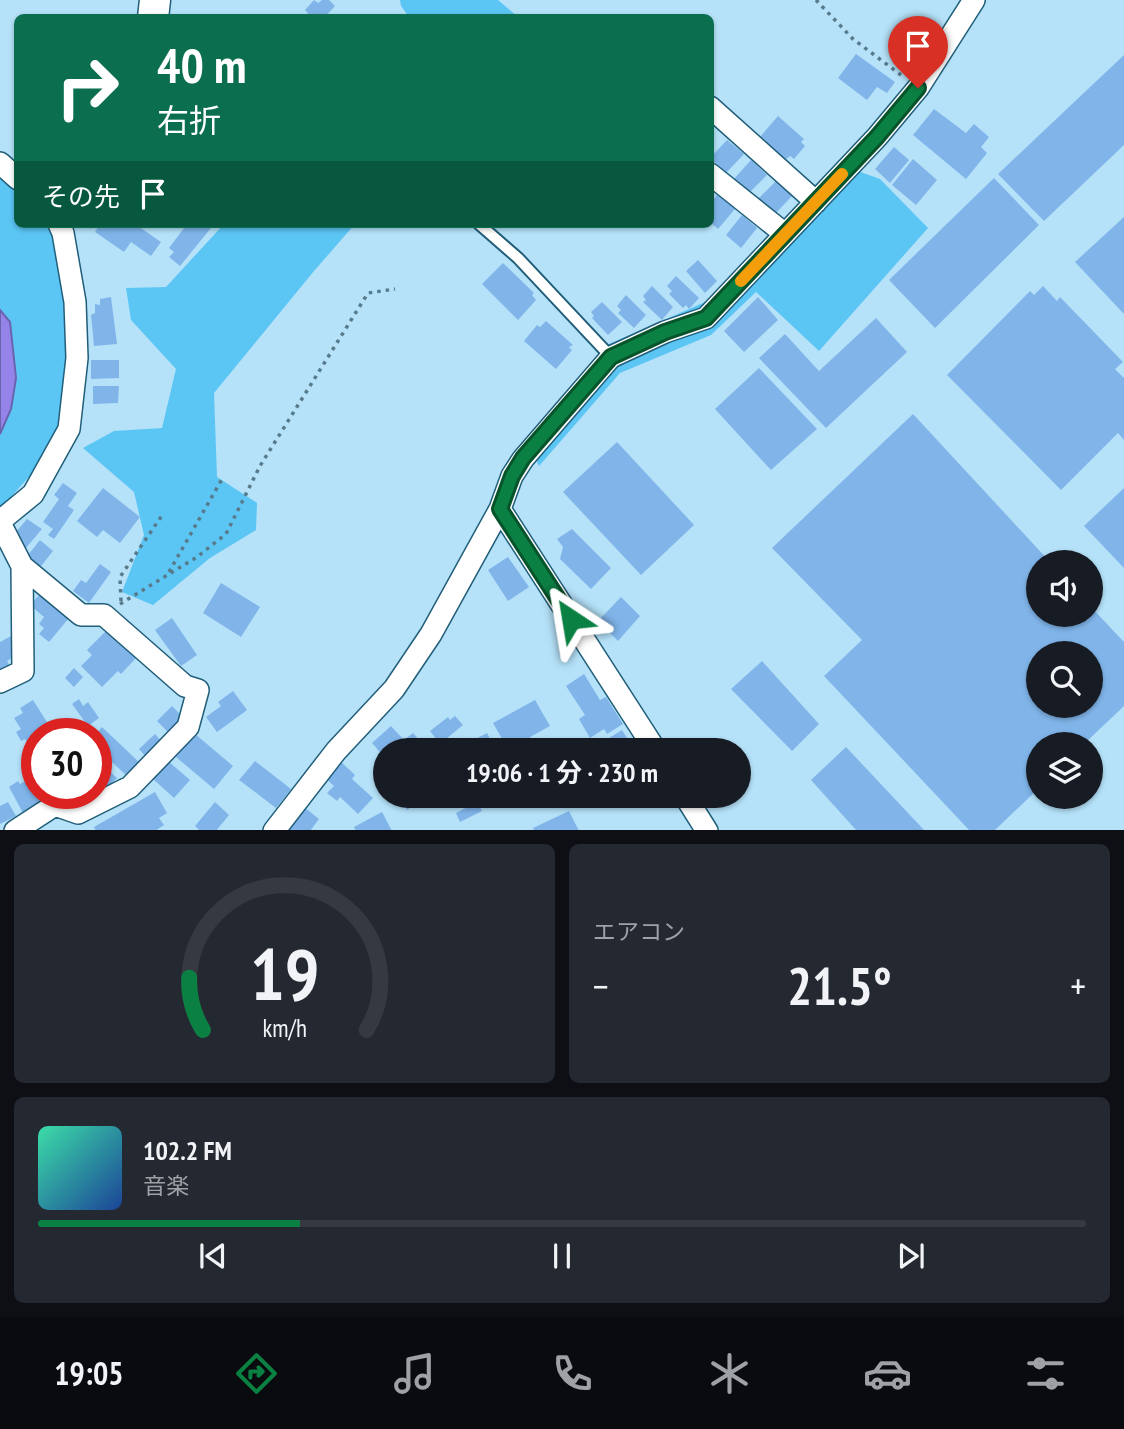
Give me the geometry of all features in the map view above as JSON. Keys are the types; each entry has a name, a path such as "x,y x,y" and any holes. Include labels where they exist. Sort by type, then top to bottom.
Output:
{"street":[{"path":"275,830 336,751 394,689 431,634 500,509 512,476 523,458 611,357 665,332 706,318 877,137 918,88 974,0"},
{"path":"714,111 816,202"},
{"path":"0,163 14,176"},
{"path":"714,177 785,234"},
{"path":"17,830 55,805 78,813 130,787 188,727 198,690 186,686 112,609 81,615 22,566 0,522 33,494 69,429 76,358 75,302 61,228"},
{"path":"500,509 648,738"},
{"path":"0,682 23,671 22,566"},
{"path":"693,808 706,830"}],"lane":[{"path":"484,228 518,258 611,357"}],"path":[{"path":"816,0 853,39 918,88"},
{"path":"112,609 197,557 226,534 260,466 368,293 395,289"},
{"path":"168,574 222,480"},
{"path":"112,609 120,577 163,514"}],"shaded area":[{"path":"400,0 498,0 514,14 407,14"},
{"path":"852,169 880,179 928,228 819,351 756,292 711,335 620,373 539,466 531,449 611,357 602,347 712,299"},
{"path":"0,175 14,187 14,228 52,228 69,269 65,437 0,509"},
{"path":"220,228 352,228 214,393 217,477 257,503 256,530 210,558 153,605 122,592 144,535 134,492 83,448 114,431 162,428 176,369 131,320 126,288 166,287"},
{"path":"0,310 10,322 16,378 11,409 0,434"}],"building":[{"path":"314,0 318,3 329,0 335,6 328,14 308,14 305,10"},
{"path":"856,54 895,82 887,93 877,87 867,100 838,78"},
{"path":"1124,55 1124,145 1044,221 998,174"},
{"path":"934,109 966,133 974,124 989,137 981,147 987,153 966,179 913,135"},
{"path":"778,116 804,139 801,142 805,146 794,159 790,156 785,160 759,138"},
{"path":"727,140 744,154 726,173 714,162 714,154"},
{"path":"894,147 909,160 890,183 875,169"},
{"path":"913,159 937,180 916,205 892,185"},
{"path":"751,160 767,175 749,193 734,179"},
{"path":"994,178 1039,225 935,328 889,280"},
{"path":"776,181 792,196 775,214 758,199"},
{"path":"718,194 735,209 718,229 714,226 714,198"},
{"path":"742,215 757,228 741,248 726,235"},
{"path":"1124,217 1124,314 1075,262"},
{"path":"98,228 141,228 161,242 151,256 131,242 124,252 95,232"},
{"path":"184,228 211,228 180,266 169,257 174,252 169,248"},
{"path":"698,260 717,281 705,293 686,271"},
{"path":"503,263 534,293 532,295 536,300 518,320 482,284"},
{"path":"676,276 699,298 689,309 686,305 683,308 669,294 672,291 667,286"},
{"path":"652,286 673,307 662,320 643,302 646,300 643,296"},
{"path":"1043,286 1057,301 1060,297 1123,362 1115,369 1124,378 1124,440 1118,433 1061,490 947,375 1030,291 1034,295"},
{"path":"626,295 646,315 634,328 618,313 621,310 617,306"},
{"path":"111,297 117,344 94,346 91,315 95,313 95,304 100,305 100,299"},
{"path":"758,297 778,320 744,352 724,331"},
{"path":"602,302 622,322 608,335 592,318 594,316 591,312"},
{"path":"876,318 907,352 826,428 759,358 785,334 819,371"},
{"path":"546,321 573,345 569,347 572,350 556,369 524,341 537,325 540,327"},
{"path":"91,360 119,360 119,378 91,379"},
{"path":"759,368 817,429 771,470 715,409"},
{"path":"93,386 119,386 118,403 93,404"},
{"path":"913,414 1039,550 1026,550 1026,627 1103,627 1103,620 1124,642 1124,706 1097,732 1026,732 1026,800 995,830 969,830 824,676 862,640 772,548"},
{"path":"617,442 694,525 641,575 563,492"},
{"path":"63,483 77,493 68,506 74,510 54,539 48,535 53,529 43,522 59,499 54,495"},
{"path":"103,488 140,517 120,543 103,530 97,537 77,521"},
{"path":"1124,488 1124,568 1084,526"},
{"path":"27,519 42,529 26,548 15,533"},
{"path":"572,529 611,568 591,589 560,559 563,547 557,539"},
{"path":"40,540 53,551 38,570 24,560"},
{"path":"508,557 529,587 508,601 488,570"},
{"path":"100,564 111,572 89,603 73,591 81,580 86,583"},
{"path":"221,583 260,607 241,637 203,613"},
{"path":"41,593 69,618 49,642 39,634 44,628 39,624 44,617 30,605"},
{"path":"621,597 640,616 618,641 598,621"},
{"path":"172,618 197,655 181,666 155,630"},
{"path":"108,629 137,657 121,674 118,671 102,687 81,666 92,655 87,650"},
{"path":"13,635 15,656 7,661 10,666 0,672 0,642"},
{"path":"762,661 819,724 792,751 731,689"},
{"path":"74,668 83,677 74,687 65,678"},
{"path":"584,674 600,700 606,697 623,724 607,734 604,729 590,738 579,719 585,715 566,686"},
{"path":"233,691 247,710 217,732 206,717 221,706 218,702"},
{"path":"79,699 83,706 88,702 99,718 82,718 72,704"},
{"path":"33,700 44,718 21,718 21,729 14,718 23,713 20,708"},
{"path":"535,700 550,726 530,738 502,738 493,723"},
{"path":"172,706 185,719 170,734 157,721"},
{"path":"455,716 463,725 447,738 435,738 430,731 448,717 450,720"},
{"path":"391,726 402,738 378,738"},
{"path":"622,730 627,738 609,738"},
{"path":"487,733 490,738 477,738"},
{"path":"155,734 164,744 148,759 139,749"},
{"path":"195,734 233,766 214,789 176,757"},
{"path":"112,736 142,765 129,778 112,762"},
{"path":"846,747 924,830 856,830 811,780"},
{"path":"339,760 355,775 352,779 373,798 358,814 340,797 337,801 327,793 334,786 324,777"},
{"path":"168,761 190,780 174,798 153,779"},
{"path":"255,761 291,789 276,808 239,780"},
{"path":"18,781 21,809 30,809 23,813 9,787"},
{"path":"155,792 167,813 159,818 164,825 156,830 96,830 94,827"},
{"path":"8,802 16,816 0,824 0,806"},
{"path":"215,802 229,815 217,830 199,830 195,826"},
{"path":"304,807 319,819 311,830 287,830"},
{"path":"466,808 480,808 482,811 460,822 456,813"},
{"path":"569,811 578,830 534,830"},
{"path":"382,812 391,830 356,830 354,827"}],"slow traffic":[{"path":"741,281 842,174"}],"route":[{"path":"571,619 500,509 512,476 523,458 611,357 665,332 706,318 877,137 918,88"}]}
